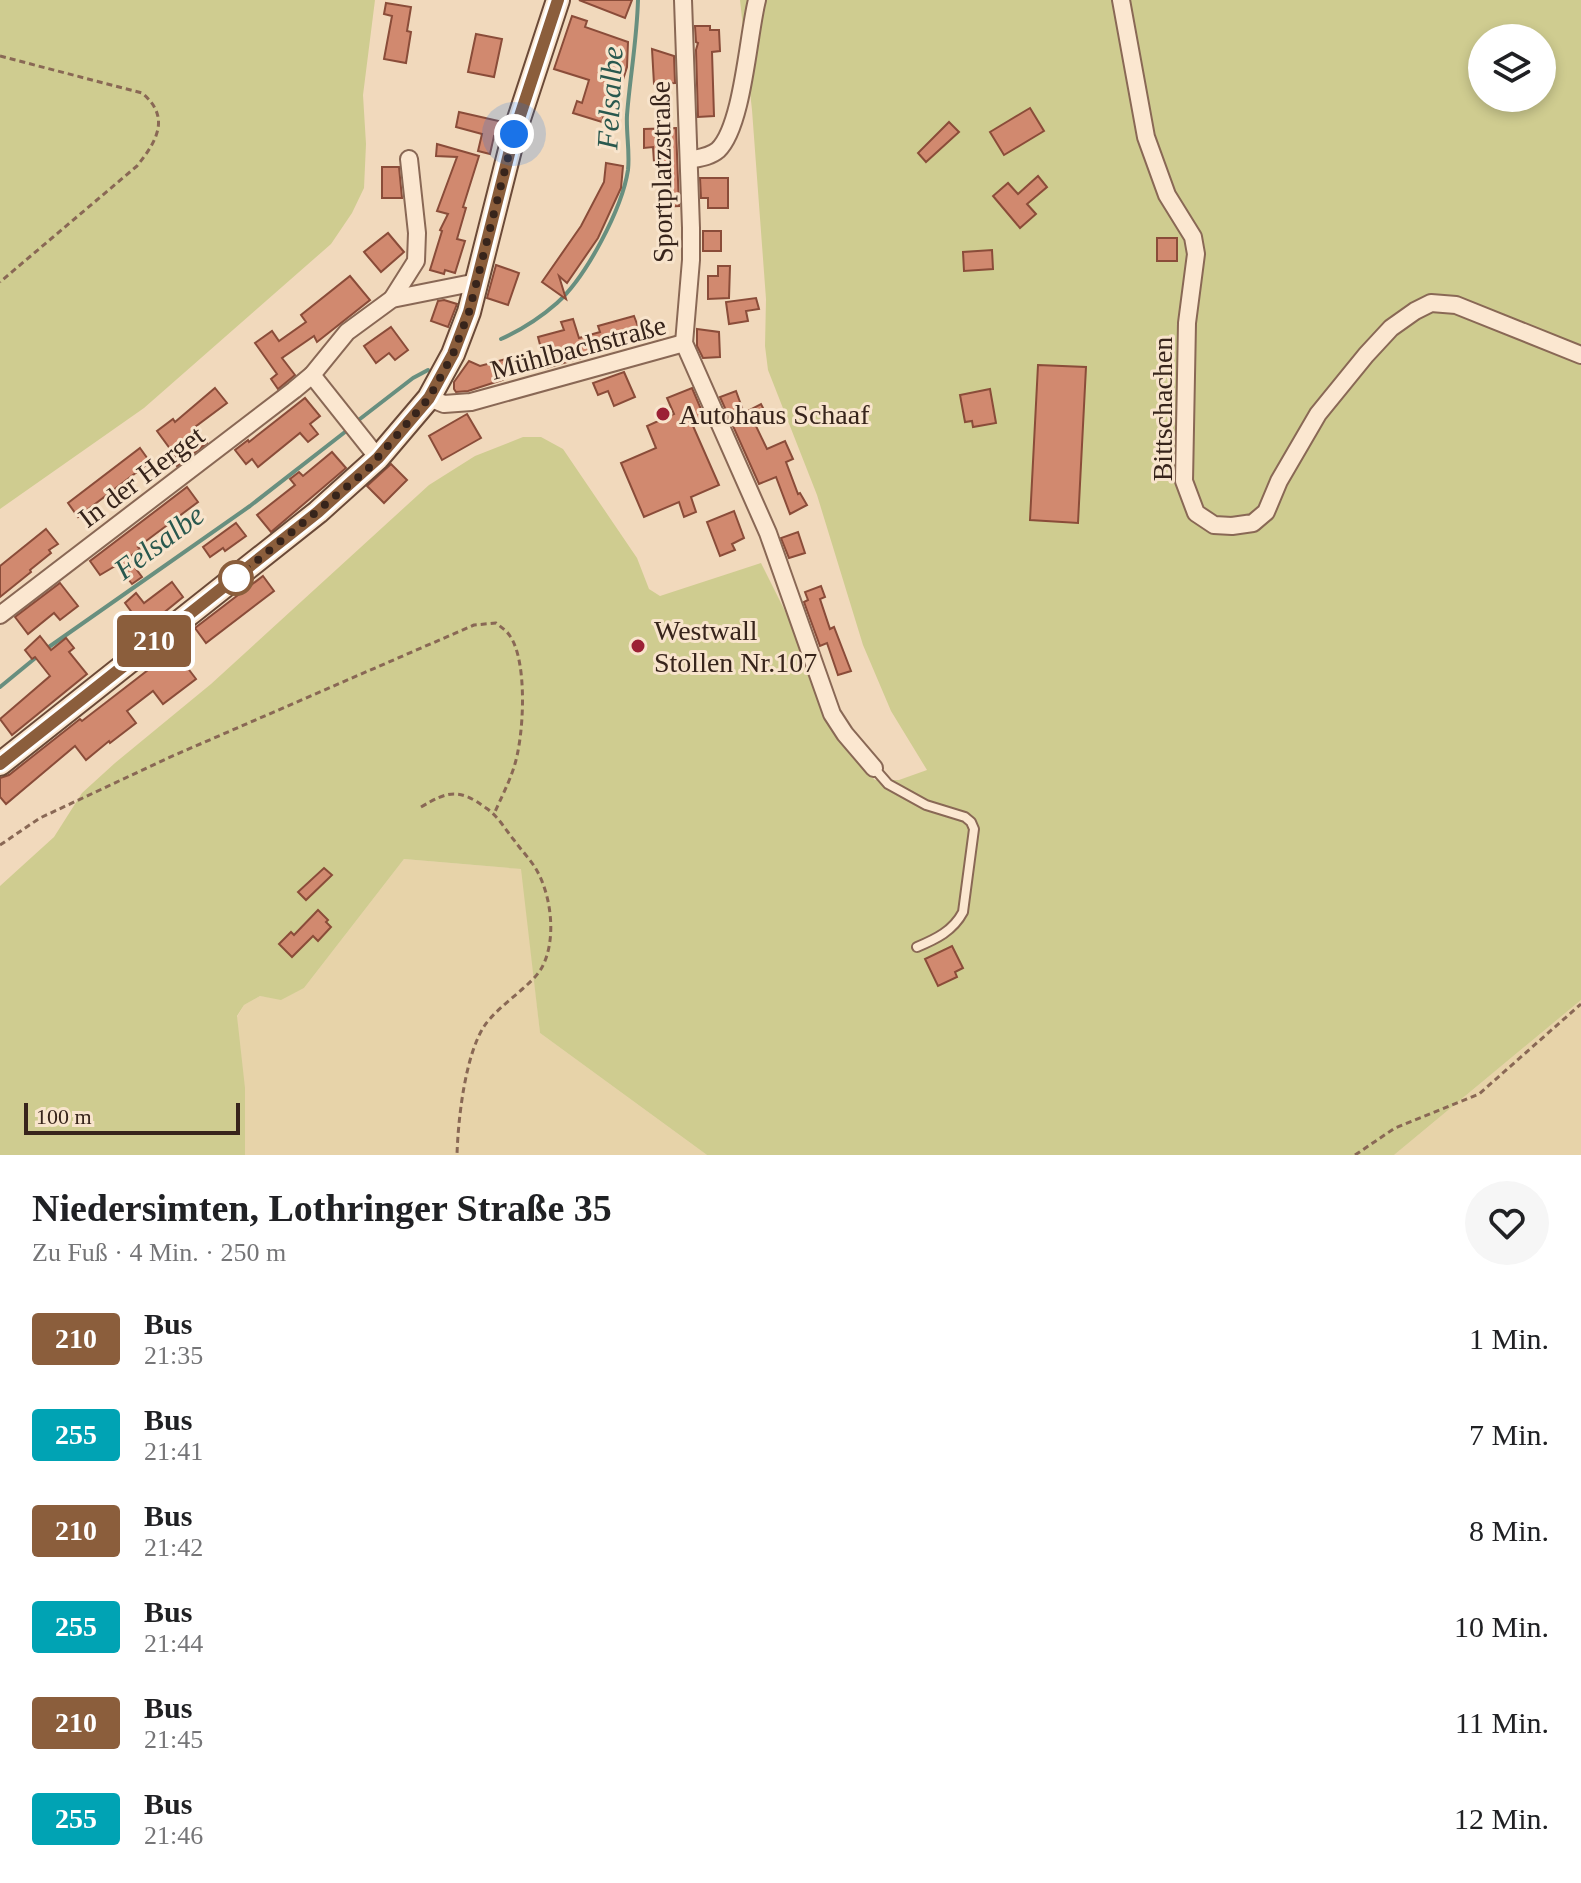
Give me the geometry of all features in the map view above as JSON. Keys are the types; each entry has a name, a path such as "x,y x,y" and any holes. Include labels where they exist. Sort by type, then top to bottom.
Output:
{"main road":[{"path":"0,764 318,512 378,458 429,398 463,331 518,122 558,0"}],"street":[{"name":"Sportplatzstraße","path":"683,0 691,260 684,343"},
{"path":"689,160 711,155 720,148 727,135 741,92 757,0"},
{"name":"Bittschachen","path":"1121,0 1146,137 1167,195 1193,237 1196,254 1187,323 1184,481 1196,513 1214,525 1232,526 1253,523 1266,512 1279,481 1318,414 1391,328 1431,303 1456,305 1581,355"},
{"name":"In der Herget","path":"0,615 312,375 347,332 392,299 416,261 416,220 409,159"},
{"name":"In der Herget","path":"392,299 477,282"},
{"name":"Mühlbachstraße","path":"429,398 444,404 471,402 684,343 778,559 832,714 874,768"},
{"path":"312,375 378,458"}],"lane":[{"name":"Mühlbachstraße","path":"874,768 888,784 926,805 965,817 974,829 963,912 949,930 917,947"}],"path":[{"path":"0,56 142,93 154,103 158,123 153,145 137,166 0,282"},
{"path":"0,845 40,818 168,758 474,625 496,623 510,635 517,650 521,725 515,766 494,814"},
{"path":"421,807 439,796 456,792 475,800 494,814 537,870 547,895 549,947 540,971 483,1027 469,1067 458,1117 457,1155"},
{"path":"1355,1155 1395,1128 1479,1094 1581,1004"}],"shaded area":[{"path":"0,0 375,0 363,95 366,144 364,188 331,244 144,408 0,509"},
{"path":"740,0 1581,0 1581,1000 1394,1155 707,1155 540,1033 521,869 404,859 304,988 281,1000 260,996 244,1005 237,1016 245,1088 245,1155 0,1155 0,886 54,837 82,793 115,763 211,684 429,485 475,456 523,437 541,437 563,449 637,558 649,589 660,596 761,563 789,619 828,722 850,755 875,780 899,780 927,770 891,711 863,645 817,495 768,370 752,110"},
{"path":"404,859 522,869 540,1033 707,1155 245,1155 237,1017 244,1005 260,996 281,999 304,988"},
{"path":"1581,1000 1581,1155 1394,1155"}],"building":[{"path":"579,0 632,0 625,18"},
{"path":"386,3 411,7 406,63 384,59 392,16 384,14"},
{"path":"572,16 587,21 585,27 628,42 627,67 615,104 608,102 602,122 573,113 577,101 582,103 589,80 554,69"},
{"path":"695,26 710,26 710,30 719,30 720,51 712,52 714,116 698,117 698,43"},
{"path":"476,34 502,39 494,77 468,72"},
{"path":"652,49 674,56 675,83 654,84"},
{"path":"1030,108 1044,131 1004,155 990,132"},
{"path":"459,112 503,122 499,138 494,136 490,154 478,151 482,134 456,127"},
{"path":"949,122 959,132 926,162 918,153"},
{"path":"676,128 679,206 662,207 660,162 654,162 653,147 644,148 644,129"},
{"path":"437,144 479,156 463,207 466,208 457,239 465,241 455,273 430,270 440,230 448,214 437,211 457,157 436,156"},
{"path":"606,163 623,166 621,188 598,238 567,283 559,276 566,299 542,282 581,226 604,182"},
{"path":"382,167 399,167 402,198 382,198"},
{"path":"1038,176 1047,187 1027,204 1036,214 1020,228 993,196 1008,183 1018,194"},
{"path":"700,178 728,178 728,208 708,208 708,198 701,198"},
{"path":"703,231 721,231 721,251 703,251"},
{"path":"388,233 404,252 381,272 364,252"},
{"path":"1157,238 1177,238 1177,261 1157,261"},
{"path":"992,250 993,269 964,271 963,252"},
{"path":"496,265 519,273 508,305 487,298"},
{"path":"718,266 730,266 729,298 708,299 708,276 718,276"},
{"path":"350,276 370,300 317,342 314,336 282,358 295,375 278,389 271,379 277,374 255,343 272,331 279,341 306,322 301,315"},
{"path":"756,298 759,309 746,311 748,321 729,324 726,302"},
{"path":"438,301 457,304 448,327 431,321"},
{"path":"634,316 642,337 546,368 538,337 564,330 561,322 573,319 579,338 600,332 598,326"},
{"path":"391,327 408,350 395,360 389,353 376,363 364,346"},
{"path":"697,329 719,332 720,357 703,358 697,346"},
{"path":"506,359 509,370 502,380 468,391 456,392 454,389 454,382 469,361 480,366"},
{"path":"1038,365 1086,367 1078,523 1030,520"},
{"path":"624,372 635,397 614,406 608,391 598,395 593,383"},
{"path":"215,388 227,403 195,427 207,443 177,466 172,459 176,457 157,431 173,419 175,422"},
{"path":"692,388 706,421 693,426 719,485 691,497 696,512 684,517 679,502 644,517 621,463 656,448 647,426 674,414 667,398"},
{"path":"990,389 996,423 973,427 972,421 965,422 960,395"},
{"path":"736,391 744,413 761,404 767,416 754,422 767,449 785,441 793,459 786,462 798,494 807,505 790,514 776,477 759,484 720,397"},
{"path":"305,398 320,416 310,424 318,434 308,442 300,433 258,467 252,459 246,464 235,450"},
{"path":"467,414 481,438 442,460 429,436"},
{"path":"140,448 150,462 78,517 68,503"},
{"path":"332,452 346,468 271,532 257,515 295,485 290,479 299,472 303,476"},
{"path":"391,464 407,480 384,503 367,486"},
{"path":"187,487 198,502 128,558 142,577 132,584 117,565 100,575 90,561"},
{"path":"734,511 744,538 732,544 735,550 720,556 707,522"},
{"path":"236,523 246,536 210,557 203,547"},
{"path":"46,529 58,544 31,572 0,597 0,566"},
{"path":"798,532 805,553 789,558 781,538"},
{"path":"263,576 274,591 206,643 195,628"},
{"path":"172,582 183,597 129,641 117,626 133,614 125,603 136,593 144,603"},
{"path":"60,583 78,606 60,620 54,613 28,634 15,617"},
{"path":"821,586 825,597 820,599 830,629 834,627 851,671 838,675 827,643 820,646 804,602 808,600 805,592"},
{"path":"40,636 51,650 66,638 74,648 69,652 87,674 12,735 0,719 50,676 25,650"},
{"path":"174,650 196,679 163,704 153,691 127,711 136,723 110,743 86,760 75,746 6,804 0,797 0,778 9,775"},
{"path":"324,868 332,875 306,900 298,892"},
{"path":"318,910 331,927 318,941 313,936 292,957 279,944 291,932 294,935"},
{"path":"952,946 963,968 955,972 957,977 938,986 925,959"}],"waterway":[{"name":"Felsalbe","path":"501,339 523,328 557,303 591,260 611,222 628,170 627,115 638,0"},
{"name":"Felsalbe","path":"356,422 428,370"},
{"name":"Felsalbe","path":"46,649 250,506 345,432"},
{"name":"Felsalbe","path":"0,687 39,655"}],"bus line":[{"name":"210","path":"0,764 318,512 367,470 429,398 463,331 514,134 558,0"}],"place":[{"name":"Autohaus Schaaf","path":"663,414"},
{"name":"Westwall Stollen Nr.107","path":"638,646"}],"route":[{"path":"236,578 367,470 429,398 463,331 514,134"}]}
